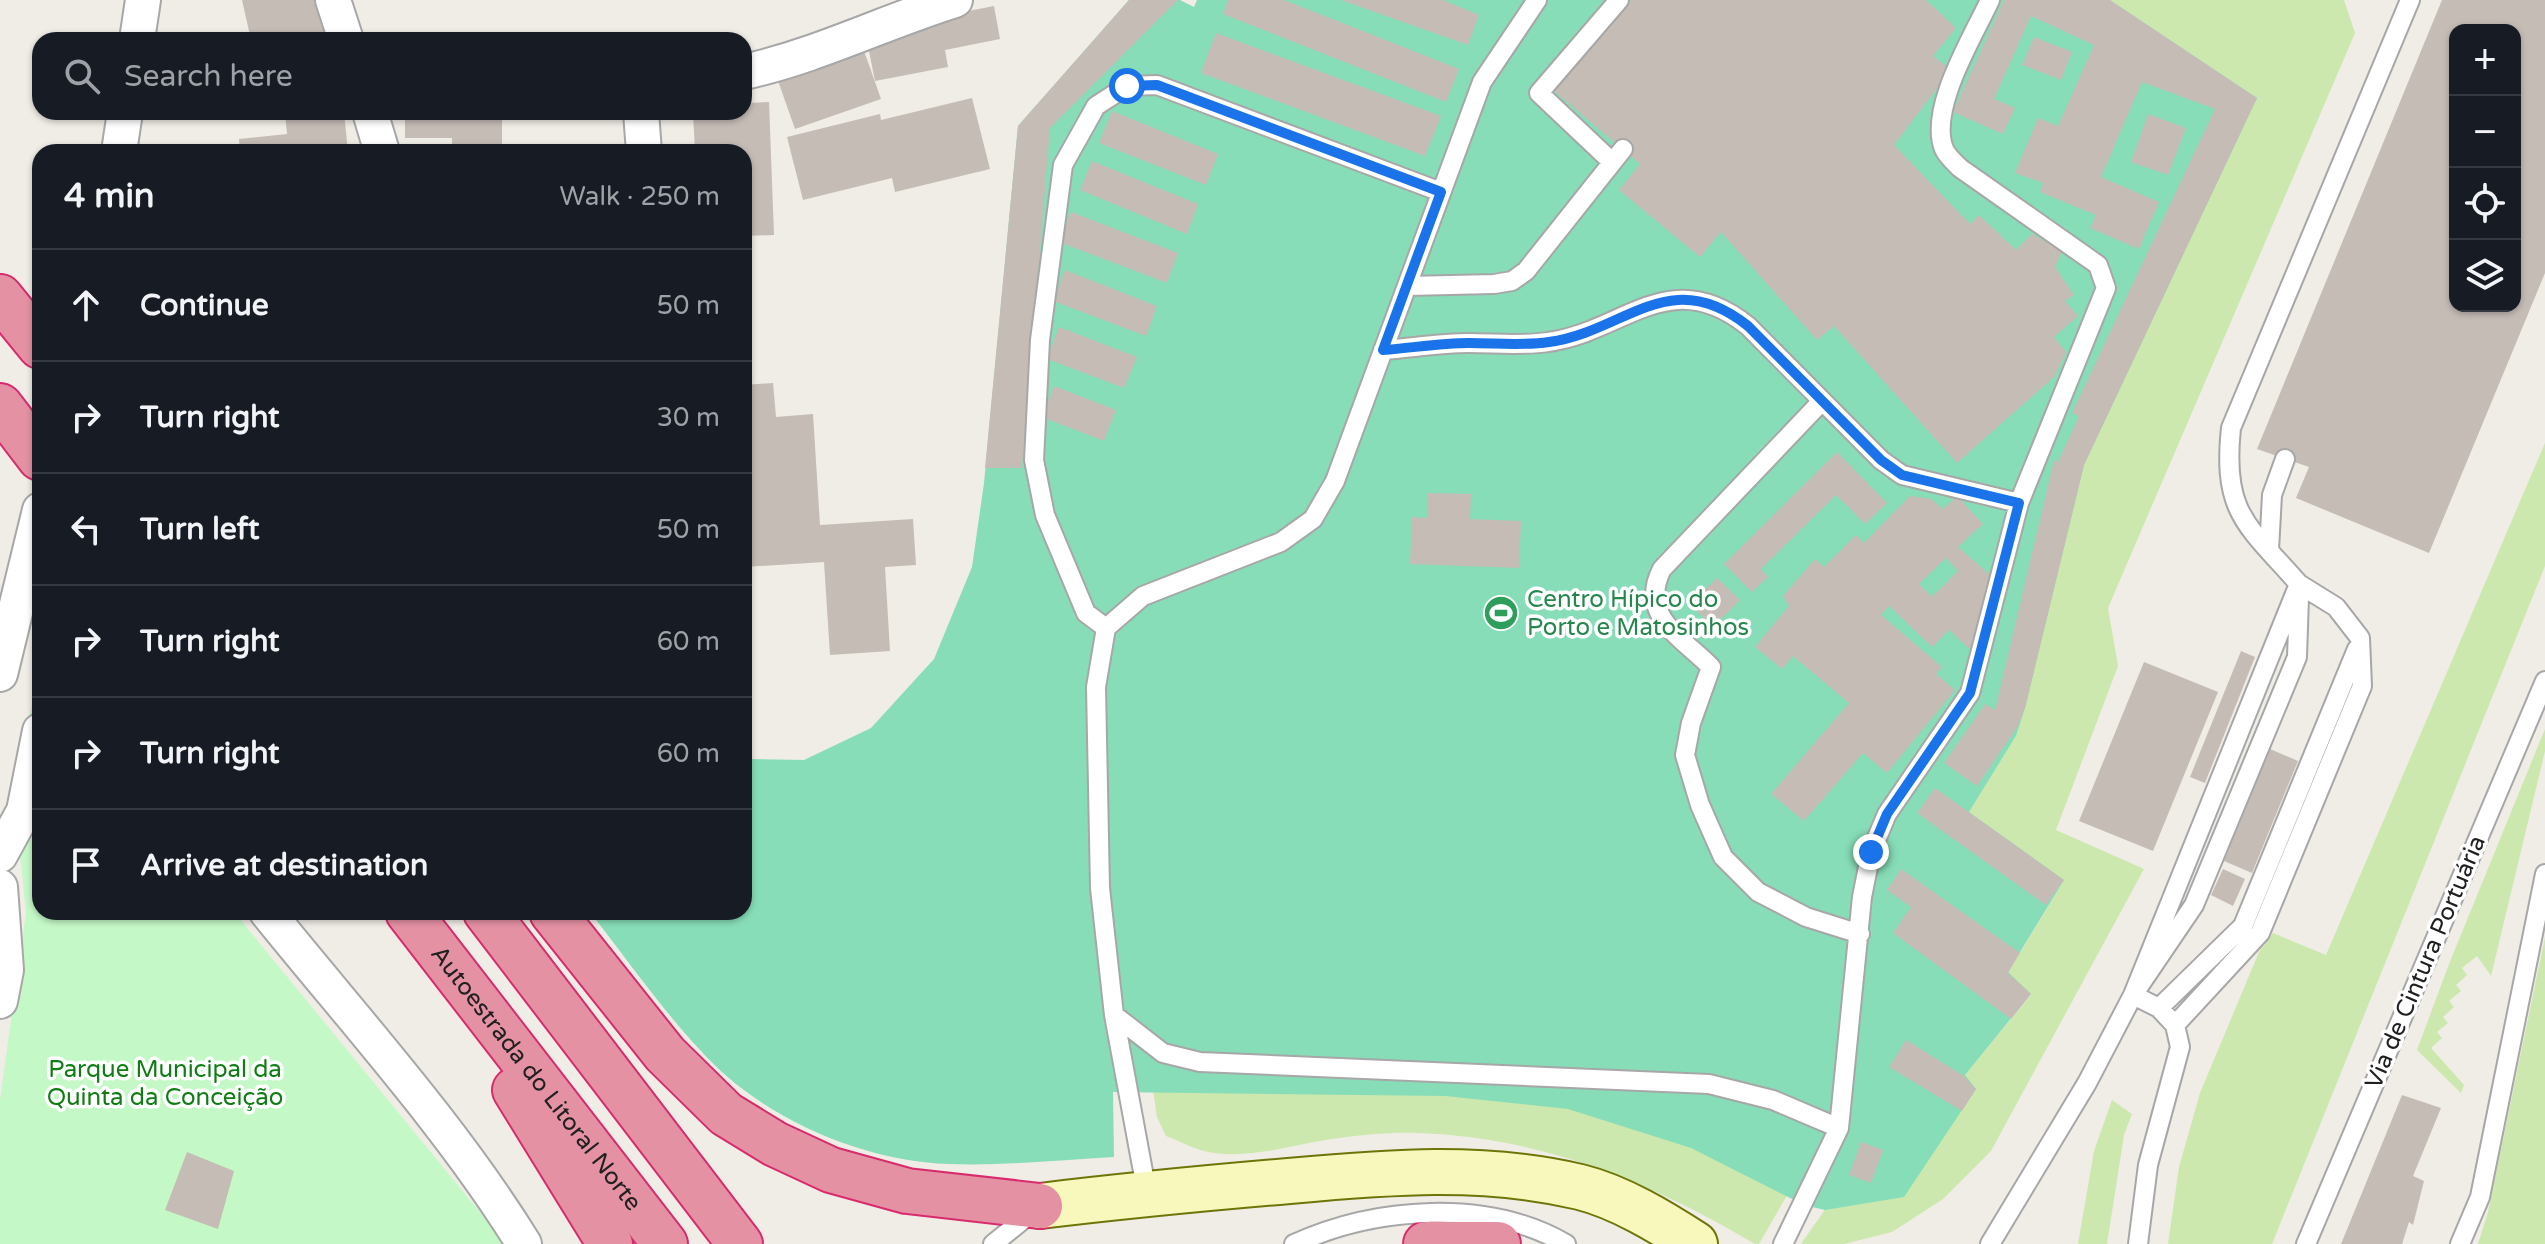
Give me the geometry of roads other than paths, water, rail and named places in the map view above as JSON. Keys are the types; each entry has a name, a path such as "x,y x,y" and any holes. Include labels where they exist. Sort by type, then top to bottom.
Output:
{"highway":[{"path":"0,297 32,336"},
{"path":"0,406 32,448"},
{"path":"410,920 610,1244"},
{"name":"Autoestrada do Litoral Norte","path":"411,920 665,1244"},
{"path":"492,920 740,1244"},
{"path":"558,920 665,1054 726,1114 775,1144 831,1170 907,1191 1040,1206"},
{"path":"1429,1244 1498,1244"}],"main road":[{"path":"1040,1206 1147,1193 1448,1170 1504,1174 1584,1188 1657,1220 1695,1244"}],"street":[{"path":"138,32 143,0"},
{"path":"333,0 343,32"},
{"path":"752,70 783,63 887,21 955,0"},
{"path":"120,144 124,120"},
{"path":"372,120 380,144"},
{"path":"642,120 643,144"},
{"path":"0,674 32,543"},
{"path":"0,855 24,811 32,771"},
{"path":"0,887 6,970 0,1001"},
{"path":"274,920 370,1037 503,1211 524,1244"}],"lane":[{"path":"1147,1193 1114,1015 1100,888 1096,687 1106,628 1143,596 1281,542 1313,519 1335,481 1482,82 1537,0"},
{"path":"1407,286 1512,281 1526,271 1618,156 1539,93 1619,0"},
{"path":"1783,1244 1839,1128 1871,852 1887,814 1970,693 2019,503 2106,288 2098,265 1960,168 1945,151 1940,130 1943,105 1990,0"},
{"path":"2175,1025 2260,933 2362,686 2360,638 2336,607 2299,584 2234,505 2227,465 2231,428 2410,0"},
{"path":"1106,628 1086,613 1056,543 1045,515 1034,460 1040,340 1063,165 1096,106 1127,86 1157,85 1441,192"},
{"path":"1383,350 1464,343 1549,342 1595,329 1647,304 1705,302 1729,310 1748,326 1881,460 1902,475 2019,503"},
{"path":"1822,401 1662,569 1652,595 1661,617 1711,667 1691,723 1685,755 1700,805 1723,857 1758,892 1806,917 1860,934"},
{"path":"2269,550 2272,495 2285,459"},
{"path":"1990,1244 2087,1083 2133,995 2299,584"},
{"path":"2133,995 2194,905 2297,657 2299,584"},
{"path":"2159,1008 2243,926 2360,638"},
{"name":"Via de Cintura Portuária","path":"2306,1244 2545,681"},
{"path":"2460,1244 2480,1197 2545,874"},
{"path":"2133,995 2159,1008 2175,1025 2180,1047 2148,1165 2138,1244"},
{"path":"1114,1015 1163,1053 1200,1062 1709,1084 1773,1100 1839,1128"},
{"path":"993,1244 1040,1206"},
{"path":"1294,1244 1350,1223 1424,1214 1494,1219 1566,1244"}],"place":[{"name":"Centro Hípico do Porto e Matosinhos","path":"1501,613"}],"park label":[{"name":"Parque Municipal da Quinta da Conceição","path":"165,1083"}]}
